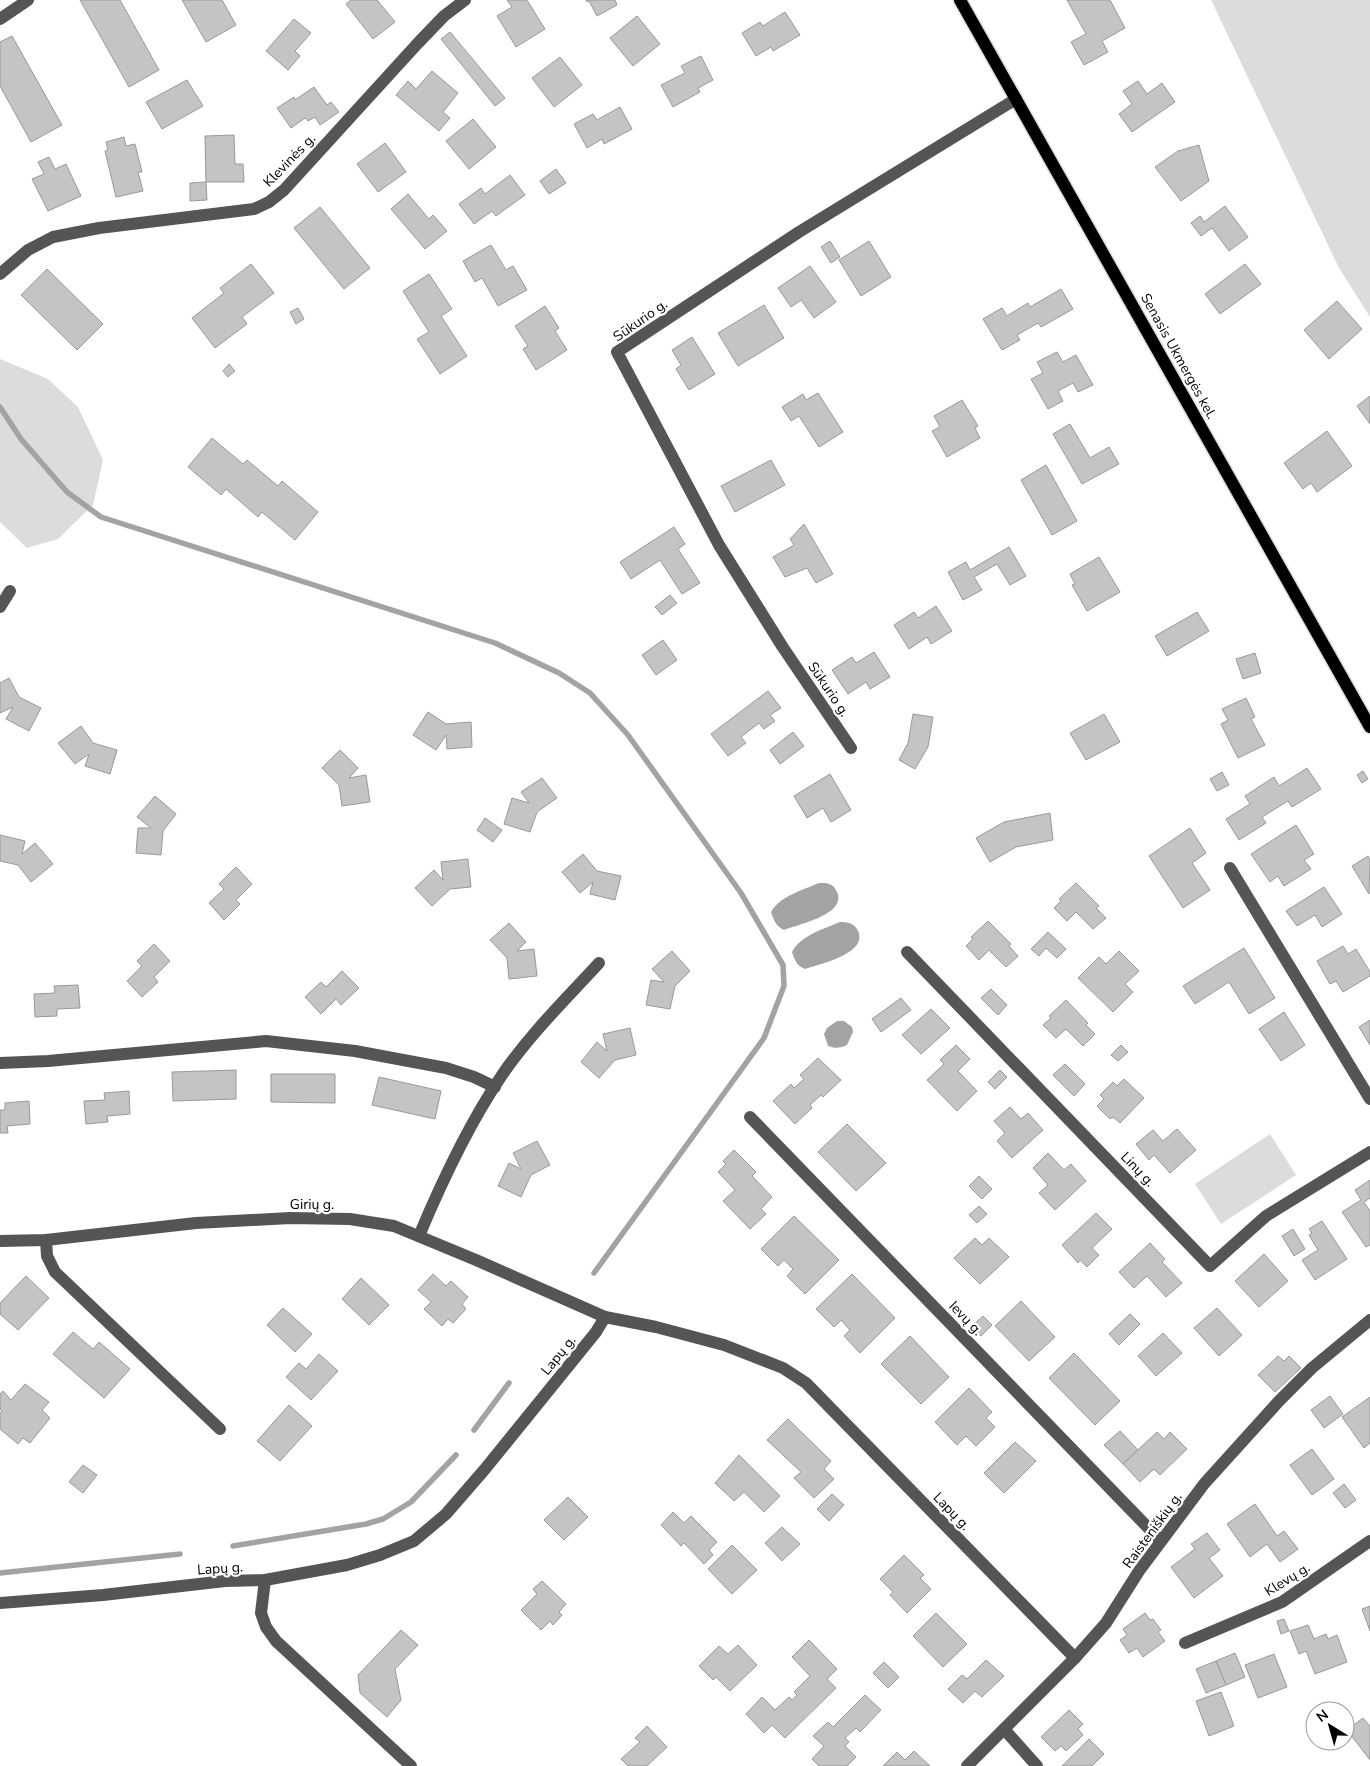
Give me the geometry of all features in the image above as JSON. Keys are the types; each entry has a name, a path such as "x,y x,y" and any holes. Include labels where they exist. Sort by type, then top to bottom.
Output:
{"main road":[{"name":"Senasis Ukmergės kel.","path":"960,0 1370,727"}],"street":[{"path":"0,19 28,0"},
{"name":"Klevinės g.","path":"0,274 28,250 52,237 99,228 254,209 269,202 284,190 444,16 465,0"},
{"name":"Sūkurio g.","path":"851,748 782,646 719,545 617,352 799,232 1016,99"},
{"path":"0,607 10,591"},
{"path":"1230,868 1370,1099"},
{"name":"Linų g.","path":"907,952 1210,1266 1266,1216 1370,1152"},
{"path":"419,1236 434,1200 463,1143 495,1087 529,1040 599,963"},
{"path":"0,1063 57,1060 266,1041 355,1051 446,1068 474,1077 495,1087"},
{"name":"Ievų g.","path":"750,1117 1161,1541"},
{"name":"Girių g.","path":"0,1241 46,1240 196,1223 290,1218 350,1219 394,1226 605,1317"},
{"path":"46,1240 47,1256 55,1272 220,1429"},
{"name":"Lapų g.","path":"0,1603 103,1595 225,1581 265,1580 347,1565 380,1555 414,1541 446,1514 485,1469 596,1332 605,1317 656,1327 724,1345 783,1368 806,1384 1075,1658"},
{"name":"Raisteniškių g.","path":"967,1766 1075,1658 1106,1623 1139,1571 1204,1484 1279,1401 1312,1368 1370,1320"},
{"name":"Klevų g.","path":"1186,1643 1282,1602 1370,1541"},
{"path":"265,1580 261,1613 266,1627 276,1641 411,1766"},
{"path":"1004,1729 1038,1766"}],"shaded area":[{"path":"1211,0 1370,0 1370,317 1339,268"},
{"path":"0,359 48,379 78,407 103,460 93,505 58,539 27,548 0,522"},
{"path":"819,883 829,884 836,890 838,898 836,906 830,912 811,921 784,930 779,927 774,921 771,912 775,906 792,894"},
{"path":"840,922 850,923 857,929 859,937 857,945 842,956 821,964 805,969 798,965 792,952 796,946 813,933"},
{"path":"837,1021 844,1021 852,1027 853,1032 847,1045 836,1048 828,1046 824,1034 827,1028"},
{"path":"1270,1134 1296,1175 1221,1224 1195,1184"}],"building":[{"path":"80,0 120,0 159,70 129,87"},
{"path":"182,0 222,0 236,25 206,42"},
{"path":"351,0 377,0 395,22 373,39 346,4"},
{"path":"507,0 527,0 545,29 516,47 497,16 512,7"},
{"path":"586,0 615,0 617,5 597,16 589,1 587,2"},
{"path":"1067,0 1110,0 1125,28 1102,41 1108,52 1084,65 1071,42 1086,34"},
{"path":"785,12 800,35 773,51 771,47 756,56 742,33 760,22 763,26"},
{"path":"637,16 660,44 633,66 610,38"},
{"path":"294,19 311,33 295,51 300,56 288,70 266,51"},
{"path":"450,32 505,98 495,106 441,39"},
{"path":"12,36 62,125 31,142 0,86 0,42"},
{"path":"701,56 713,80 698,88 700,92 673,107 661,85 685,73 681,66"},
{"path":"560,57 582,85 554,107 532,78"},
{"path":"432,71 458,93 443,112 450,118 439,131 396,95 408,81 416,89"},
{"path":"187,80 203,106 162,129 146,102"},
{"path":"1138,81 1147,94 1162,83 1175,102 1132,132 1119,114 1132,104 1123,91"},
{"path":"314,87 327,105 331,102 339,112 320,125 315,117 308,121 305,118 291,128 277,108 294,97 295,100"},
{"path":"620,107 632,129 604,144 602,139 587,148 574,124 593,114 597,120"},
{"path":"473,119 496,147 469,169 446,141"},
{"path":"234,135 235,164 243,164 244,182 206,182 205,136"},
{"path":"124,137 126,146 135,144 142,172 138,172 143,191 116,197 105,151 108,150 106,142"},
{"path":"385,143 406,172 378,192 357,164"},
{"path":"1199,145 1209,181 1181,201 1155,167 1178,151"},
{"path":"49,157 55,169 66,164 81,196 48,211 32,179 44,174 38,162"},
{"path":"556,169 566,183 549,194 540,181"},
{"path":"510,175 525,195 496,216 492,211 474,224 459,204 481,188 485,194"},
{"path":"206,182 207,200 190,201 190,183"},
{"path":"408,194 429,219 433,215 447,231 425,249 391,209"},
{"path":"1225,206 1248,237 1229,251 1212,228 1201,236 1191,223 1200,216 1204,222"},
{"path":"320,207 370,268 344,289 294,228"},
{"path":"830,241 840,257 831,263 821,247"},
{"path":"869,241 891,277 861,296 839,260"},
{"path":"491,245 506,270 513,266 527,290 498,306 482,278 475,282 463,261"},
{"path":"251,264 274,293 242,317 247,324 215,348 192,318 224,293 220,288"},
{"path":"1245,264 1261,284 1220,314 1205,294"},
{"path":"810,266 836,302 814,318 801,300 791,307 778,288"},
{"path":"47,269 103,324 77,350 21,295"},
{"path":"429,274 452,309 441,316 467,356 440,374 417,339 429,332 403,291"},
{"path":"1061,289 1073,309 1041,327 1038,323 1017,335 1020,340 1002,350 983,319 1002,308 1007,316 1028,303 1030,307"},
{"path":"1337,301 1362,329 1329,359 1304,330"},
{"path":"764,305 784,338 738,366 718,333"},
{"path":"545,306 559,328 555,331 567,350 536,370 523,349 528,346 515,326"},
{"path":"298,308 304,319 296,324 290,312"},
{"path":"692,337 715,374 689,390 676,369 681,365 672,350"},
{"path":"1057,352 1063,362 1076,355 1093,385 1078,392 1073,383 1058,391 1063,401 1048,409 1031,379 1043,373 1037,362"},
{"path":"229,364 235,371 228,377 223,371"},
{"path":"818,393 843,432 819,447 799,416 791,421 782,407 803,394 806,400"},
{"path":"1370,396 1370,424 1357,406"},
{"path":"962,400 978,426 975,428 980,438 947,457 932,431 940,427 934,416"},
{"path":"1070,424 1090,458 1109,447 1119,464 1082,484 1053,434"},
{"path":"1327,431 1352,466 1317,492 1311,483 1303,489 1284,463"},
{"path":"212,438 243,464 247,460 278,486 282,481 318,512 295,540 262,512 258,517 226,489 221,495 188,467"},
{"path":"771,460 785,485 735,512 721,486"},
{"path":"1046,465 1077,521 1052,535 1021,480"},
{"path":"804,524 833,574 816,583 807,568 785,577 773,557 794,545 790,539"},
{"path":"674,527 685,544 678,549 700,583 682,594 660,560 631,579 620,562"},
{"path":"1009,547 1026,576 1010,585 997,564 974,577 982,590 963,600 948,572 966,562 970,570"},
{"path":"1099,557 1120,592 1087,611 1072,585 1075,584 1070,574"},
{"path":"670,595 677,603 662,615 655,607"},
{"path":"936,606 952,631 931,644 927,637 909,649 894,625 914,612 918,618"},
{"path":"1197,612 1209,631 1167,656 1155,636"},
{"path":"663,640 677,660 656,675 642,655"},
{"path":"874,652 890,677 870,689 866,682 848,694 832,670 852,657 856,663"},
{"path":"1255,653 1261,673 1243,679 1236,659"},
{"path":"9,678 19,697 41,708 29,731 6,719 13,707 0,713 0,683"},
{"path":"768,691 781,708 770,715 775,721 764,729 759,723 741,737 746,743 728,756 711,734"},
{"path":"1246,698 1255,717 1251,719 1265,745 1238,758 1221,724 1228,720 1222,709"},
{"path":"428,712 446,724 471,722 472,747 447,749 446,735 436,750 413,735"},
{"path":"913,714 933,717 928,747 915,769 899,760 908,743"},
{"path":"1104,714 1120,742 1086,760 1070,733"},
{"path":"81,726 93,743 117,750 110,774 85,766 89,754 75,764 58,743"},
{"path":"793,732 804,746 780,764 770,750"},
{"path":"340,750 358,768 349,778 366,775 370,802 342,806 339,785 322,768"},
{"path":"1307,768 1321,789 1292,807 1288,801 1262,817 1266,823 1239,840 1226,819 1250,804 1245,796 1274,777 1279,786"},
{"path":"1363,771 1368,779 1362,783 1357,775"},
{"path":"1222,772 1229,785 1217,791 1210,779"},
{"path":"830,774 851,810 831,822 823,808 807,818 794,796"},
{"path":"542,778 557,798 537,812 530,832 504,824 512,798 529,803 521,792"},
{"path":"155,796 176,814 163,831 161,855 136,853 138,828 151,828 137,817"},
{"path":"1050,813 1053,840 1016,847 990,862 976,838 1004,822"},
{"path":"485,818 502,830 493,842 477,830"},
{"path":"1296,825 1314,854 1304,860 1311,869 1284,886 1278,876 1270,882 1251,854"},
{"path":"1190,828 1206,853 1192,863 1210,890 1183,908 1149,856"},
{"path":"0,835 25,841 22,854 35,843 53,864 31,882 18,865 0,861"},
{"path":"583,854 597,871 621,876 615,900 590,894 593,882 580,893 562,872"},
{"path":"1368,856 1370,860 1369,894 1352,866"},
{"path":"468,859 471,887 450,889 432,906 415,888 434,870 443,880 441,862"},
{"path":"236,867 252,884 236,900 240,904 224,920 209,903 224,889 219,884"},
{"path":"1076,883 1099,906 1096,908 1106,918 1093,929 1076,912 1067,921 1054,908 1061,901 1059,899"},
{"path":"1324,887 1342,914 1322,927 1315,915 1297,926 1286,911"},
{"path":"988,921 1011,944 1009,946 1018,956 1006,967 989,950 979,960 966,946 973,939 971,937"},
{"path":"509,923 526,942 517,951 534,949 537,976 509,979 507,958 490,940"},
{"path":"1048,932 1066,949 1057,958 1046,948 1039,956 1031,949"},
{"path":"154,944 170,961 154,977 158,982 142,997 127,981 142,966 137,961"},
{"path":"1343,946 1348,954 1356,949 1370,972 1370,976 1343,992 1336,981 1330,984 1317,961"},
{"path":"1244,948 1275,998 1249,1014 1229,982 1195,1004 1183,986"},
{"path":"672,951 690,971 675,986 670,1009 646,1005 651,980 664,982 652,969"},
{"path":"1119,951 1139,971 1125,984 1133,992 1113,1012 1078,978 1099,957 1106,964"},
{"path":"342,971 359,988 341,1005 336,999 321,1014 305,997 321,982 326,987"},
{"path":"78,985 80,1008 57,1009 57,1016 35,1017 34,994 55,993 54,986"},
{"path":"991,989 1007,1005 998,1015 981,998"},
{"path":"901,998 911,1010 881,1032 872,1019"},
{"path":"1066,1000 1088,1023 1086,1025 1095,1034 1083,1046 1066,1029 1056,1038 1043,1025 1051,1018 1049,1016"},
{"path":"931,1009 950,1028 921,1054 902,1035"},
{"path":"1284,1012 1305,1045 1281,1061 1259,1029"},
{"path":"1370,1020 1370,1045 1359,1027"},
{"path":"630,1028 636,1055 615,1060 599,1078 581,1062 597,1042 607,1051 603,1034"},
{"path":"956,1045 970,1059 958,1071 977,1091 957,1111 927,1080 944,1064 940,1060"},
{"path":"1121,1045 1128,1052 1118,1061 1111,1055"},
{"path":"818,1058 841,1080 823,1097 821,1095 810,1105 812,1108 795,1124 773,1101 791,1084 794,1088 804,1079 800,1075"},
{"path":"1065,1064 1085,1084 1074,1096 1053,1075"},
{"path":"236,1070 236,1099 173,1101 172,1072"},
{"path":"1000,1070 1007,1077 995,1089 988,1082"},
{"path":"271,1074 335,1074 335,1103 271,1102"},
{"path":"379,1077 441,1091 435,1119 372,1105"},
{"path":"1124,1079 1144,1098 1120,1123 1113,1117 1110,1119 1097,1106 1104,1099 1100,1095 1113,1082 1117,1086"},
{"path":"129,1091 130,1114 107,1116 108,1122 86,1124 84,1101 105,1100 104,1093"},
{"path":"29,1101 30,1124 7,1126 8,1133 0,1133 0,1110 5,1110 5,1103"},
{"path":"1010,1107 1021,1119 1028,1113 1043,1130 1012,1158 997,1141 1005,1133 994,1121"},
{"path":"847,1124 886,1163 856,1191 818,1152"},
{"path":"1177,1129 1196,1150 1170,1173 1154,1155 1149,1160 1136,1144 1153,1130 1163,1141"},
{"path":"537,1141 550,1165 531,1175 521,1197 498,1186 509,1163 521,1169 513,1153"},
{"path":"734,1150 756,1172 752,1176 772,1197 761,1209 766,1214 750,1229 723,1201 735,1190 718,1172 726,1164 723,1161"},
{"path":"1048,1153 1064,1170 1071,1164 1086,1181 1055,1210 1039,1193 1048,1185 1033,1168"},
{"path":"979,1176 992,1189 982,1199 969,1186"},
{"path":"1370,1180 1370,1198 1364,1202 1370,1211 1370,1245 1366,1247 1342,1212 1361,1200 1355,1190"},
{"path":"979,1206 987,1214 977,1223 969,1215"},
{"path":"1096,1213 1112,1229 1092,1248 1099,1255 1087,1267 1080,1260 1078,1263 1062,1245"},
{"path":"794,1216 839,1260 805,1294 787,1276 793,1269 784,1260 778,1266 761,1249"},
{"path":"1322,1221 1347,1259 1315,1280 1302,1260 1318,1250 1309,1235 1312,1233 1309,1229"},
{"path":"1293,1229 1305,1249 1294,1256 1282,1236"},
{"path":"975,1238 982,1245 989,1238 1009,1257 980,1284 954,1258"},
{"path":"1150,1243 1165,1259 1162,1262 1182,1283 1166,1297 1147,1276 1134,1288 1119,1272"},
{"path":"1264,1254 1288,1281 1259,1307 1235,1281"},
{"path":"433,1274 446,1286 451,1281 468,1297 462,1304 466,1309 453,1323 448,1319 442,1326 424,1309 431,1302 418,1290"},
{"path":"852,1274 895,1318 860,1353 844,1336 850,1330 841,1320 834,1327 816,1309"},
{"path":"26,1276 49,1298 18,1330 0,1314 0,1303"},
{"path":"361,1278 389,1305 369,1325 342,1299"},
{"path":"1021,1301 1055,1337 1029,1361 995,1326"},
{"path":"283,1308 312,1334 295,1352 267,1325"},
{"path":"1217,1308 1242,1335 1219,1356 1194,1328"},
{"path":"1130,1314 1140,1324 1119,1345 1109,1334"},
{"path":"983,1316 992,1325 981,1336 971,1327"},
{"path":"73,1332 93,1349 99,1342 130,1369 104,1398 53,1354"},
{"path":"1163,1333 1182,1353 1156,1376 1138,1356"},
{"path":"910,1336 949,1377 921,1404 881,1364"},
{"path":"1074,1353 1120,1401 1095,1425 1049,1378"},
{"path":"319,1354 338,1371 311,1400 286,1377 299,1363 306,1369"},
{"path":"1278,1356 1284,1361 1289,1356 1301,1368 1275,1392 1258,1375"},
{"path":"25,1384 49,1402 42,1410 50,1418 30,1443 23,1438 18,1444 0,1429 0,1413 2,1411 0,1409 0,1394 3,1391 11,1400"},
{"path":"969,1388 992,1412 986,1418 995,1427 976,1446 966,1436 957,1445 935,1422"},
{"path":"1330,1396 1343,1414 1324,1428 1311,1410"},
{"path":"1370,1397 1370,1443 1364,1448 1342,1417"},
{"path":"289,1405 312,1426 280,1461 257,1441"},
{"path":"788,1419 831,1461 824,1469 834,1479 814,1498 794,1478 801,1472 767,1440"},
{"path":"1120,1431 1138,1450 1123,1464 1104,1445"},
{"path":"1157,1432 1164,1439 1170,1432 1187,1449 1160,1475 1154,1469 1140,1482 1123,1464"},
{"path":"1015,1442 1036,1461 1004,1493 984,1473"},
{"path":"1312,1449 1334,1479 1312,1495 1290,1465"},
{"path":"739,1455 780,1496 764,1512 744,1492 734,1501 715,1483"},
{"path":"83,1465 97,1475 83,1493 69,1482"},
{"path":"1344,1484 1356,1500 1345,1508 1333,1493"},
{"path":"832,1494 844,1505 829,1521 817,1509"},
{"path":"568,1497 588,1517 564,1540 544,1520"},
{"path":"1255,1504 1277,1536 1284,1531 1298,1549 1280,1562 1267,1544 1250,1557 1227,1524"},
{"path":"673,1512 684,1523 691,1516 717,1542 709,1550 713,1555 704,1564 684,1543 681,1546 661,1525"},
{"path":"782,1527 800,1544 782,1561 765,1543"},
{"path":"1207,1533 1220,1550 1209,1558 1223,1576 1194,1598 1171,1567 1195,1549 1191,1544"},
{"path":"732,1545 757,1570 732,1594 708,1569"},
{"path":"904,1555 924,1575 920,1578 931,1589 907,1613 890,1595 893,1592 880,1579"},
{"path":"542,1581 566,1604 559,1612 562,1615 553,1625 550,1621 541,1630 521,1610 537,1594 533,1589"},
{"path":"1370,1606 1370,1631 1362,1609"},
{"path":"936,1613 967,1644 943,1667 913,1636"},
{"path":"1145,1613 1150,1620 1153,1619 1161,1630 1158,1632 1165,1641 1143,1657 1137,1648 1129,1653 1120,1640 1127,1635 1123,1629"},
{"path":"1284,1619 1289,1631 1281,1634 1277,1621"},
{"path":"1308,1625 1314,1639 1326,1634 1328,1639 1337,1635 1347,1662 1315,1674 1306,1651 1299,1654 1290,1631"},
{"path":"401,1630 418,1645 395,1669 401,1700 387,1717 360,1693 358,1675"},
{"path":"809,1640 837,1669 827,1679 836,1688 785,1738 772,1725 764,1733 746,1714 762,1697 775,1710 789,1697 792,1700 797,1695 794,1692 810,1676 792,1657"},
{"path":"738,1645 757,1665 730,1691 716,1677 713,1680 699,1666 719,1646 728,1654"},
{"path":"1235,1653 1245,1677 1226,1685 1216,1661"},
{"path":"1274,1654 1287,1687 1258,1698 1245,1665"},
{"path":"986,1660 1004,1676 982,1697 975,1691 963,1703 948,1689 962,1675 967,1679"},
{"path":"1216,1661 1226,1685 1206,1693 1196,1669"},
{"path":"884,1662 899,1677 888,1688 873,1673"},
{"path":"1221,1692 1234,1726 1209,1736 1196,1701"},
{"path":"865,1695 881,1710 860,1732 856,1728 845,1738 849,1742 845,1746 856,1757 847,1766 819,1766 812,1759 824,1746 813,1736 828,1722 833,1727"},
{"path":"1069,1710 1083,1724 1078,1729 1083,1735 1066,1751 1061,1746 1055,1751 1041,1737"},
{"path":"1363,1718 1370,1726 1370,1760 1355,1740 1355,1724"},
{"path":"647,1726 667,1747 647,1766 628,1766 621,1759 640,1742 635,1738"},
{"path":"1089,1739 1104,1754 1092,1766 1062,1766"},
{"path":"914,1751 930,1766 883,1766 897,1752 905,1760"}],"waterway":[{"path":"0,407 21,439 67,492 101,517 495,643 559,673 590,693 628,735 741,893 783,965 784,986 764,1038 594,1273"},
{"path":"474,1430 509,1383"},
{"path":"233,1546 366,1524 383,1519 411,1502 456,1455"},
{"path":"0,1573 180,1554"}]}
